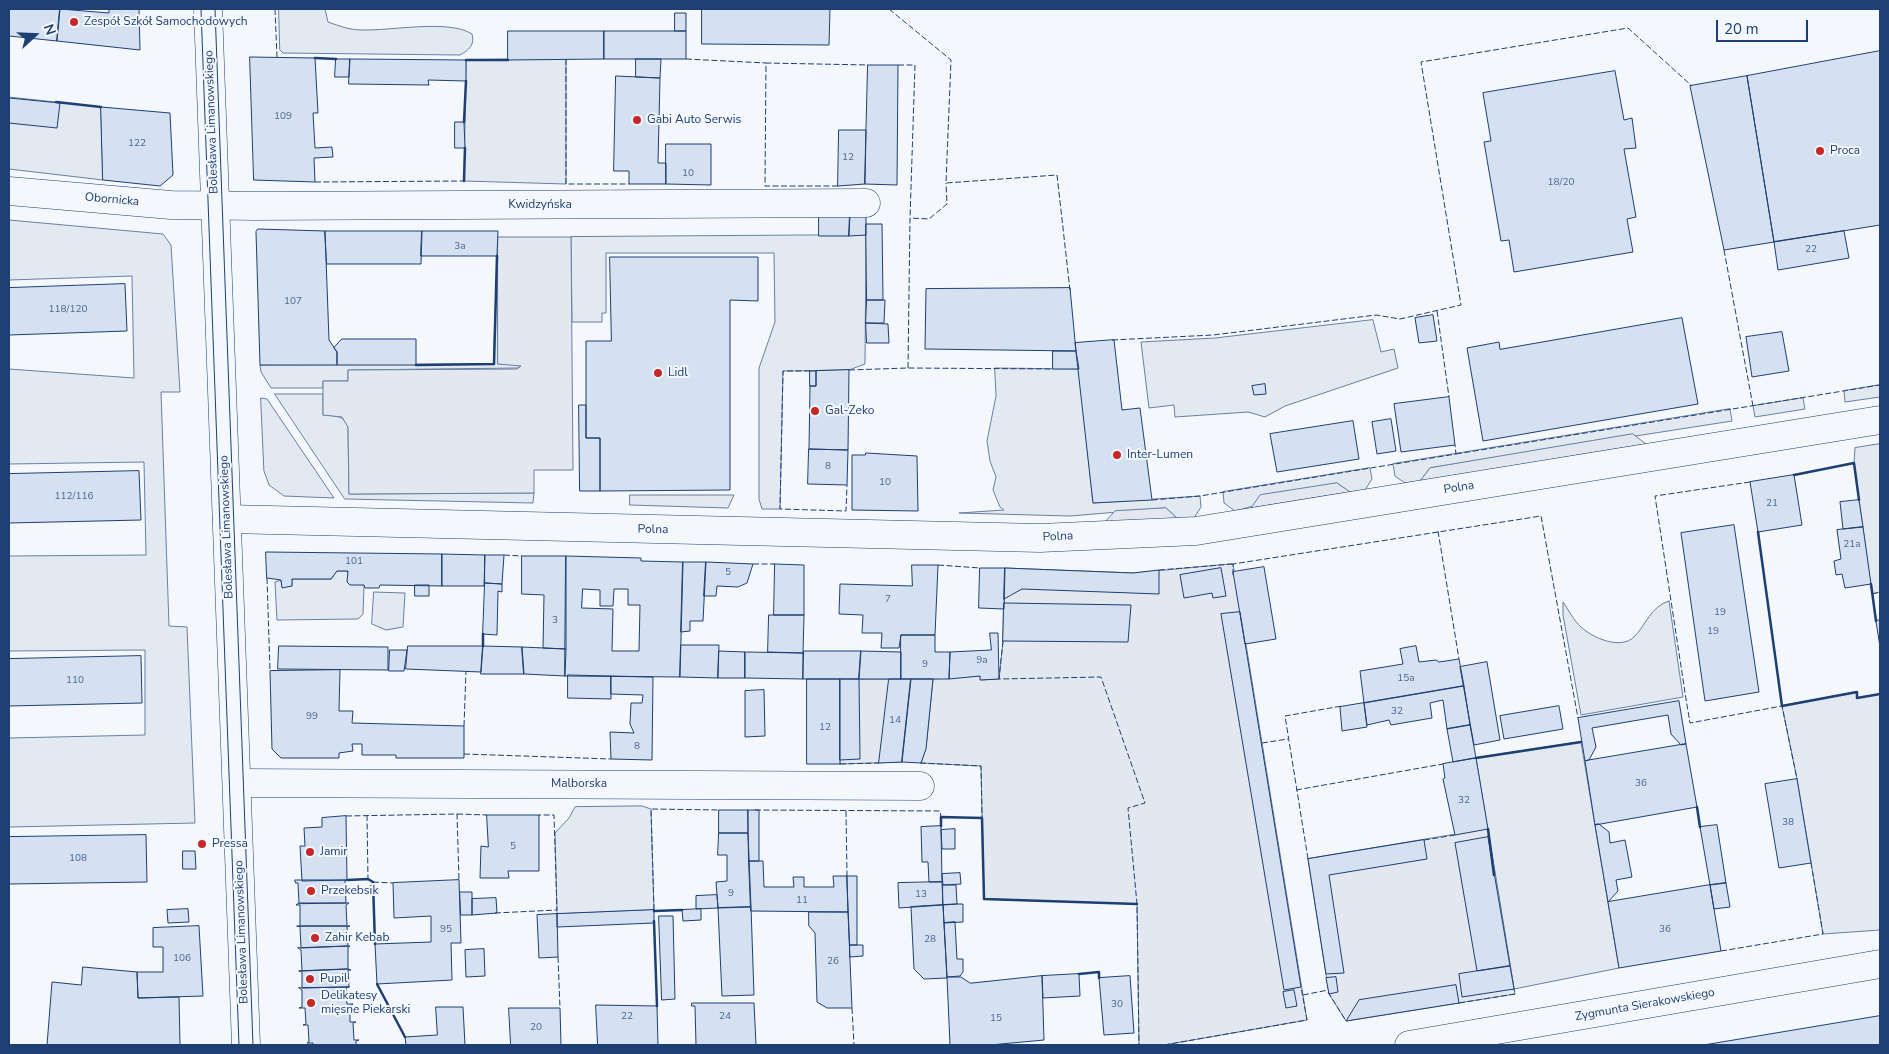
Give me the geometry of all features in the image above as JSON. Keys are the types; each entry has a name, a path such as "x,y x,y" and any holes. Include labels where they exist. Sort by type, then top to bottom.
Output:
{"street":[{"name":"Bolesława Limanowskiego","path":"208,9 246,1045"},
{"name":"Obornicka","path":"9,191 166,204 214,205"},
{"name":"Kwidzyńska","path":"214,205 866,203"},
{"name":"Polna","path":"227,519 1040,538 1165,534 1196,532 1880,420"},
{"name":"Malborska","path":"237,783 920,786"},
{"name":"Zygmunta Sierakowskiego","path":"1409,1045 1880,964"}],"shaded area":[{"path":"279,9 325,9 328,22 358,30 449,27 472,34 473,41 469,49 460,55 283,53 280,50"},
{"path":"566,59 566,184 464,181 466,60"},
{"path":"9,97 101,107 103,180 9,169"},
{"path":"9,220 163,234 171,245 180,392 161,392 169,626 187,627 195,823 9,827 9,738 145,735 145,650 9,651 9,556 146,555 144,462 9,464 9,369 134,378 132,276 9,280"},
{"path":"866,235 865,364 849,370 783,371 780,509 762,509 759,499 759,368 775,322 774,253 606,253 606,313 602,313 602,322 572,322 571,237"},
{"path":"498,237 571,237 573,470 534,470 534,493 349,494 348,427 342,417 323,415 323,381 348,381 348,370 517,369 521,366 498,364"},
{"path":"497,256 498,364 521,364 518,368 348,370 348,381 323,381 323,388 271,388 261,372 260,365 493,364"},
{"path":"1373,320 1381,352 1394,349 1398,368 1285,406 1265,417 1248,412 1175,417 1174,405 1149,408 1141,342 1215,338"},
{"path":"995,368 1079,369 1093,503 1200,496 1201,507 1194,518 1178,519 1166,508 1070,516 959,513 1004,510 1000,507 993,490 996,477 990,461 987,441 996,396"},
{"path":"1880,385 1880,397 1845,402 1844,391"},
{"path":"275,394 323,394 323,415 338,417 344,420 348,427 349,494 534,493 533,503 345,499"},
{"path":"261,398 267,399 334,498 284,496 269,485 264,471"},
{"path":"1803,398 1805,409 1755,417 1753,406"},
{"path":"1730,409 1732,421 1430,468 1420,481 1405,483 1395,476 1393,464"},
{"path":"1633,434 1646,444 1420,481 1430,468"},
{"path":"1880,444 1880,592 1872,594 1854,463 1855,448"},
{"path":"1370,468 1372,479 1365,490 1350,492 1337,483 1235,511 1224,503 1223,492"},
{"path":"1337,483 1350,492 1251,508 1260,495"},
{"path":"630,495 734,495 728,508 630,505"},
{"path":"1166,508 1178,519 1104,523 1115,511"},
{"path":"1233,564 1307,1020 1164,1045 1139,1045 1137,904 984,899 981,766 921,763 926,748 933,679 980,676 981,680 999,679 1003,641 1005,568 1133,573"},
{"path":"337,571 348,571 348,582 364,585 363,614 358,619 277,620 275,582 281,580 282,587 292,586 292,579 331,579"},
{"path":"374,592 405,593 403,627 386,630 372,624"},
{"path":"1669,601 1683,697 1581,715 1563,615 1563,602 1576,622 1586,631 1607,641 1622,642 1634,637 1653,611"},
{"path":"840,679 911,679 902,762 840,764"},
{"path":"1857,692 1857,698 1880,694 1880,930 1823,934 1797,779 1782,706"},
{"path":"1581,742 1619,968 1514,989 1476,758"},
{"path":"642,806 651,809 654,910 557,914 555,833 569,818 575,807"},
{"path":"1488,829 1515,994 1346,1021 1329,994 1308,859"}],"building":[{"path":"9,9 60,9 57,41 9,36"},
{"name":"Zespół Szkół Samochodowych","path":"60,9 109,13 109,9 139,9 140,50 57,41"},
{"path":"702,9 830,9 829,45 702,44"},
{"path":"675,13 686,13 686,31 675,31"},
{"path":"508,31 604,31 604,59 508,60"},
{"path":"604,31 686,31 686,59 604,59"},
{"name":"Proca","path":"1880,51 1880,225 1774,242 1747,76"},
{"path":"250,57 315,58 318,113 313,113 315,148 332,147 333,157 314,158 315,182 254,180"},
{"path":"336,59 350,59 349,77 335,77"},
{"path":"350,59 466,60 466,81 428,80 429,85 349,84"},
{"path":"636,59 661,59 660,78 636,77"},
{"path":"868,65 898,65 897,185 865,184"},
{"path":"1615,71 1624,120 1632,118 1636,148 1624,149 1636,217 1627,219 1633,252 1514,272 1509,240 1501,241 1484,142 1491,141 1483,93"},
{"name":"Gabi Auto Serwis","path":"616,76 660,78 658,163 666,163 666,184 629,184 629,171 614,171"},
{"path":"1747,76 1774,242 1724,250 1690,86"},
{"path":"9,98 60,103 57,128 9,123"},
{"path":"101,107 170,113 173,175 160,186 103,180"},
{"path":"455,122 464,122 465,148 455,148"},
{"path":"839,130 866,130 865,184 838,186"},
{"path":"666,144 711,144 711,185 666,184"},
{"path":"819,214 850,214 849,236 819,236"},
{"path":"850,214 866,214 866,235 849,236"},
{"path":"866,224 882,224 883,300 867,300"},
{"path":"258,229 325,231 329,340 337,352 337,365 260,365 256,232"},
{"path":"325,231 422,231 421,264 327,264"},
{"path":"422,231 498,231 497,256 421,256"},
{"path":"1844,231 1849,258 1778,270 1774,242"},
{"name":"Lidl","path":"610,257 758,257 758,301 730,300 730,490 600,491 600,438 586,438 586,341 611,341"},
{"path":"125,284 127,331 9,335 9,288"},
{"path":"1070,288 1076,351 925,349 926,289"},
{"path":"867,300 885,300 884,323 866,323"},
{"path":"1433,315 1437,341 1419,343 1415,318"},
{"path":"1682,318 1698,404 1483,441 1467,348 1499,342 1500,349"},
{"path":"866,323 888,324 889,343 867,343"},
{"path":"1782,332 1789,371 1752,377 1746,337"},
{"path":"342,339 416,339 416,365 337,365 337,352 334,348"},
{"name":"Inter-Lumen","path":"1114,340 1122,410 1140,408 1152,500 1093,503 1075,343"},
{"path":"1053,351 1076,351 1079,369 1053,369"},
{"path":"849,370 848,450 809,449 810,386 816,386 816,371"},
{"path":"810,371 816,371 816,386 810,386"},
{"path":"1265,384 1266,394 1254,395 1252,386"},
{"path":"1449,397 1455,445 1401,452 1394,404"},
{"path":"579,405 586,405 586,438 600,438 600,491 580,491"},
{"path":"1391,419 1396,451 1377,454 1372,422"},
{"path":"1353,421 1359,459 1277,472 1270,434"},
{"path":"809,449 848,450 847,485 808,484"},
{"path":"866,453 917,456 918,511 852,510 852,455 865,455"},
{"path":"139,471 141,520 9,523 9,474"},
{"path":"1794,475 1802,525 1758,532 1750,482"},
{"path":"1859,500 1863,527 1843,529 1840,502"},
{"path":"1734,525 1759,692 1705,701 1681,533"},
{"path":"1863,527 1871,584 1845,588 1842,574 1836,575 1834,561 1841,559 1837,530"},
{"path":"266,552 442,554 442,586 380,585 379,588 365,588 364,585 350,585 347,582 348,571 337,571 331,579 292,579 292,586 282,588 281,580 267,578"},
{"path":"442,554 485,555 484,586 442,586"},
{"path":"485,555 504,555 502,584 485,583"},
{"path":"522,556 566,556 566,649 543,648 544,595 522,594"},
{"path":"566,556 641,558 641,561 683,562 680,677 565,676","holes":["583,589 600,590 600,606 613,606 614,589 628,589 628,605 640,605 639,651 612,651 613,609 582,608"]},
{"path":"683,562 706,562 703,621 690,621 690,631 681,632"},
{"path":"706,562 753,564 747,583 738,587 717,586 716,596 704,596"},
{"path":"775,564 804,565 804,615 774,615"},
{"path":"912,565 938,565 935,635 901,635 899,648 881,648 882,633 862,633 863,615 839,614 840,584 912,586"},
{"path":"1264,567 1276,639 1245,644 1233,572"},
{"path":"980,568 1005,568 1004,609 979,608"},
{"path":"1005,568 1133,573 1159,570 1159,594 1022,589 1004,599"},
{"path":"1221,568 1226,596 1213,598 1212,593 1184,598 1180,575"},
{"path":"485,583 502,584 502,592 498,591 497,635 483,634"},
{"path":"415,585 429,585 429,596 415,596"},
{"path":"1004,603 1131,605 1128,642 1003,641"},
{"path":"1240,612 1301,987 1284,990 1221,614"},
{"path":"769,615 804,615 803,653 768,652"},
{"path":"1880,620 1880,647 1876,621"},
{"path":"990,633 998,633 999,679 980,680 980,676 949,679 950,652 991,650"},
{"path":"901,635 935,635 935,652 950,652 949,679 901,679"},
{"path":"681,645 719,645 718,678 680,677"},
{"path":"279,646 388,647 388,670 278,669"},
{"path":"408,646 483,646 481,672 406,669"},
{"path":"483,646 522,647 524,674 481,674"},
{"path":"1416,646 1419,662 1459,659 1464,686 1364,703 1360,671 1403,664 1400,649"},
{"path":"522,647 566,649 565,676 524,674"},
{"path":"390,650 407,650 404,671 389,671"},
{"path":"719,651 745,652 745,678 718,678"},
{"path":"804,651 861,651 859,679 803,679"},
{"path":"861,651 901,652 901,679 859,679"},
{"path":"745,652 803,653 803,679 745,678"},
{"path":"141,656 142,703 9,706 9,659"},
{"path":"1487,662 1500,740 1474,745 1460,667"},
{"path":"340,670 339,711 353,711 352,723 464,726 464,758 396,758 396,755 362,755 362,744 352,744 353,751 339,753 339,758 281,758 272,749 270,671"},
{"path":"568,675 611,676 611,699 568,698"},
{"path":"611,676 653,677 652,760 611,759 610,732 634,733 630,724 631,703 642,703 643,695 611,694"},
{"path":"807,679 840,679 840,764 807,764"},
{"path":"840,679 859,679 860,759 840,760"},
{"path":"889,679 911,679 902,762 879,763"},
{"path":"911,679 933,679 926,749 921,763 902,762"},
{"path":"1464,686 1470,725 1447,729 1443,700 1430,703 1432,718 1391,725 1389,720 1367,725 1364,703"},
{"path":"764,690 765,736 745,737 745,691"},
{"path":"1679,701 1686,744 1681,745 1671,734 1668,715 1592,728 1596,747 1589,760 1585,761 1578,718"},
{"path":"1364,703 1367,727 1342,731 1340,707"},
{"path":"1559,706 1563,729 1504,739 1500,716"},
{"path":"1470,725 1476,758 1453,762 1447,729"},
{"path":"1686,744 1697,807 1595,825 1585,761"},
{"path":"1476,758 1488,829 1455,835 1443,779 1445,778 1443,764"},
{"path":"1797,779 1811,863 1779,868 1765,784"},
{"path":"719,810 748,810 748,833 719,833"},
{"path":"748,810 759,810 759,861 749,861"},
{"path":"487,815 539,815 539,871 508,871 509,878 480,878 481,846 488,847"},
{"path":"346,816 347,880 302,881 300,846 305,846 304,828 322,827 322,818"},
{"path":"1599,824 1609,832 1610,843 1625,840 1632,877 1616,880 1618,891 1608,902 1595,825"},
{"path":"1717,825 1726,883 1710,885 1700,827"},
{"path":"941,826 942,882 929,882 928,862 922,862 921,827"},
{"path":"955,829 955,849 942,849 941,830"},
{"path":"719,833 748,833 751,907 718,908 716,882 727,881 727,855 718,855"},
{"path":"146,835 147,882 9,884 9,837"},
{"path":"1488,837 1510,966 1477,971 1455,843"},
{"path":"1424,840 1427,859 1329,875 1344,973 1326,974 1308,859"},
{"path":"183,851 195,851 196,869 183,869"},
{"path":"749,861 763,861 764,887 794,887 793,877 804,877 804,887 834,887 833,876 847,876 848,912 751,911"},
{"path":"960,873 961,884 943,885 942,874"},
{"path":"847,876 857,876 857,945 850,945"},
{"path":"295,880 348,880 345,881 346,903 299,903 298,883"},
{"path":"459,880 461,943 451,943 452,980 377,984 375,944 431,942 431,916 394,918 393,883"},
{"path":"942,882 943,905 899,908 898,883"},
{"path":"1726,883 1730,907 1714,909 1710,885"},
{"path":"943,885 956,885 957,904 943,905"},
{"path":"1710,885 1721,951 1619,968 1608,902"},
{"path":"460,892 472,892 472,915 461,915"},
{"path":"717,895 718,908 696,909 696,896"},
{"path":"496,898 497,913 472,915 472,899"},
{"path":"349,903 346,905 347,926 300,926 300,905 297,904"},
{"path":"963,904 963,922 944,923 943,905"},
{"path":"943,905 947,978 924,979 914,969 911,907"},
{"path":"751,907 754,995 722,996 718,908"},
{"path":"188,909 189,922 168,923 167,910"},
{"path":"701,909 701,920 683,921 682,910"},
{"path":"654,910 654,923 557,927 557,914"},
{"path":"809,912 848,912 852,1008 827,1008 817,1002 815,933 809,926"},
{"path":"557,914 558,957 539,958 537,915"},
{"path":"659,916 673,916 675,999 662,1000"},
{"path":"955,922 957,959 963,959 963,972 960,976 947,977 944,923"},
{"path":"199,926 203,996 138,998 137,972 163,972 163,947 153,947 153,928"},
{"path":"297,926 350,926 347,927 348,946 301,948 300,927"},
{"path":"850,945 863,945 863,956 850,957"},
{"path":"350,946 348,947 348,969 302,971 301,950 298,948"},
{"path":"484,949 485,976 466,977 465,950"},
{"path":"1510,966 1514,989 1462,997 1459,974"},
{"path":"83,967 137,972 138,998 179,997 180,1045 47,1045 52,982 81,985"},
{"path":"348,969 351,970 348,970 349,987 302,988 302,972 299,971"},
{"path":"1079,974 1080,996 1043,998 1042,976"},
{"path":"1042,976 1044,1040 990,1045 950,1045 947,977 961,977 970,983"},
{"path":"1130,976 1134,1033 1104,1035 1099,978"},
{"path":"1336,977 1338,992 1329,994 1326,978"},
{"path":"1456,985 1459,1003 1346,1021 1359,1000"},
{"path":"349,987 346,988 347,1004 353,1004 350,1006 350,1022 356,1022 353,1023 354,1040 359,1040 356,1041 356,1045 313,1045 313,1043 307,1043 309,1042 308,1025 303,1025 306,1024 305,1008 299,1008 302,1007 302,990 299,988"},
{"path":"1294,990 1297,1006 1286,1008 1283,992"},
{"path":"692,1003 754,1003 756,1045 696,1045 695,1006 692,1006"},
{"path":"596,1005 657,1006 658,1045 598,1045"},
{"path":"436,1007 463,1007 465,1045 406,1045 405,1037 437,1035"},
{"path":"509,1008 560,1008 561,1045 511,1045"},
{"path":"1880,1016 1880,1045 1704,1045"}],"tram line":[{"path":"201,9 239,1045"},
{"path":"215,9 253,1045"}],"fence":[{"path":"275,9 277,57"},
{"path":"889,9 951,60 946,183 1057,175 1070,290"},
{"path":"1112,340 1213,335 1376,315 1400,319 1461,305 1421,62 1628,28 1692,86"},
{"path":"566,59 566,184 629,184"},
{"path":"686,59 766,63"},
{"path":"838,186 765,186 766,63 868,65"},
{"path":"898,65 915,65 910,218"},
{"path":"315,182 464,181"},
{"path":"908,368 910,218 929,219 947,204 946,183"},
{"path":"1724,250 1753,406"},
{"path":"1437,311 1449,397"},
{"path":"849,370 908,368 1053,369"},
{"path":"810,371 783,371 780,509 846,511 847,485"},
{"path":"1456,454 1880,385"},
{"path":"1152,500 1200,496 1456,454 1455,445"},
{"path":"1750,482 1655,496 1686,699 1690,723 1782,706 1797,779"},
{"path":"1233,575 1233,564 1541,516 1578,718"},
{"path":"1438,531 1459,659"},
{"path":"504,555 522,556"},
{"path":"753,564 775,564"},
{"path":"1159,570 1233,564"},
{"path":"938,565 980,568"},
{"path":"267,578 270,671"},
{"path":"1872,594 1880,592"},
{"path":"1003,641 999,679 1101,677 1145,803 1128,808 1137,904 1139,1045"},
{"path":"464,726 466,671"},
{"path":"1308,859 1285,716 1342,706"},
{"path":"1262,743 1288,739"},
{"path":"464,754 611,759"},
{"path":"840,764 879,763"},
{"path":"920,763 981,766 982,818"},
{"path":"1296,790 1443,764"},
{"path":"654,910 651,809 719,810"},
{"path":"755,810 940,811 941,817"},
{"path":"846,811 847,876"},
{"path":"457,814 487,815"},
{"path":"346,816 457,814 459,880"},
{"path":"367,815 368,879"},
{"path":"495,913 557,910 554,815 539,815"},
{"path":"1424,840 1455,835"},
{"path":"1721,951 1823,934 1811,863"},
{"path":"373,882 393,883"},
{"path":"558,957 560,1008"},
{"path":"1164,1045 1307,1020 1301,987"},
{"path":"1459,1003 1515,994 1514,989"},
{"path":"1303,995 1328,990"},
{"path":"1328,992 1346,1021"},
{"path":"852,1008 854,1045"}],"wall":[{"path":"315,58 336,59"},
{"path":"466,60 508,60"},
{"path":"464,122 466,81"},
{"path":"56,102 101,107"},
{"path":"464,181 465,148"},
{"path":"416,365 494,364 497,256"},
{"path":"1794,475 1854,463 1859,500"},
{"path":"1758,532 1782,706 1857,692 1857,698 1880,694"},
{"path":"1871,584 1876,621"},
{"path":"483,634 483,646"},
{"path":"1476,758 1581,742"},
{"path":"1697,807 1700,827"},
{"path":"941,826 941,817 982,818 984,899 1137,904"},
{"path":"1488,829 1494,875"},
{"path":"348,880 368,879 373,882 375,944"},
{"path":"654,911 682,910"},
{"path":"654,921 657,1006"},
{"path":"1079,974 1099,972 1099,978"},
{"path":"377,984 405,1037"}],"place":[{"name":"Zespół Szkół Samochodowych","path":"74,22"},
{"name":"Gabi Auto Serwis","path":"637,120"},
{"name":"Proca","path":"1820,151"},
{"name":"Lidl","path":"658,373"},
{"name":"Gal-Zeko","path":"815,411"},
{"name":"Inter-Lumen","path":"1117,455"},
{"name":"Pressa","path":"202,844"},
{"name":"Jamir","path":"310,852"},
{"name":"Przekebsik","path":"311,891"},
{"name":"Zahir Kebab","path":"315,938"},
{"name":"Pupil","path":"310,979"},
{"name":"Delikatesy mięsne Piekarski","path":"311,1003"}]}
